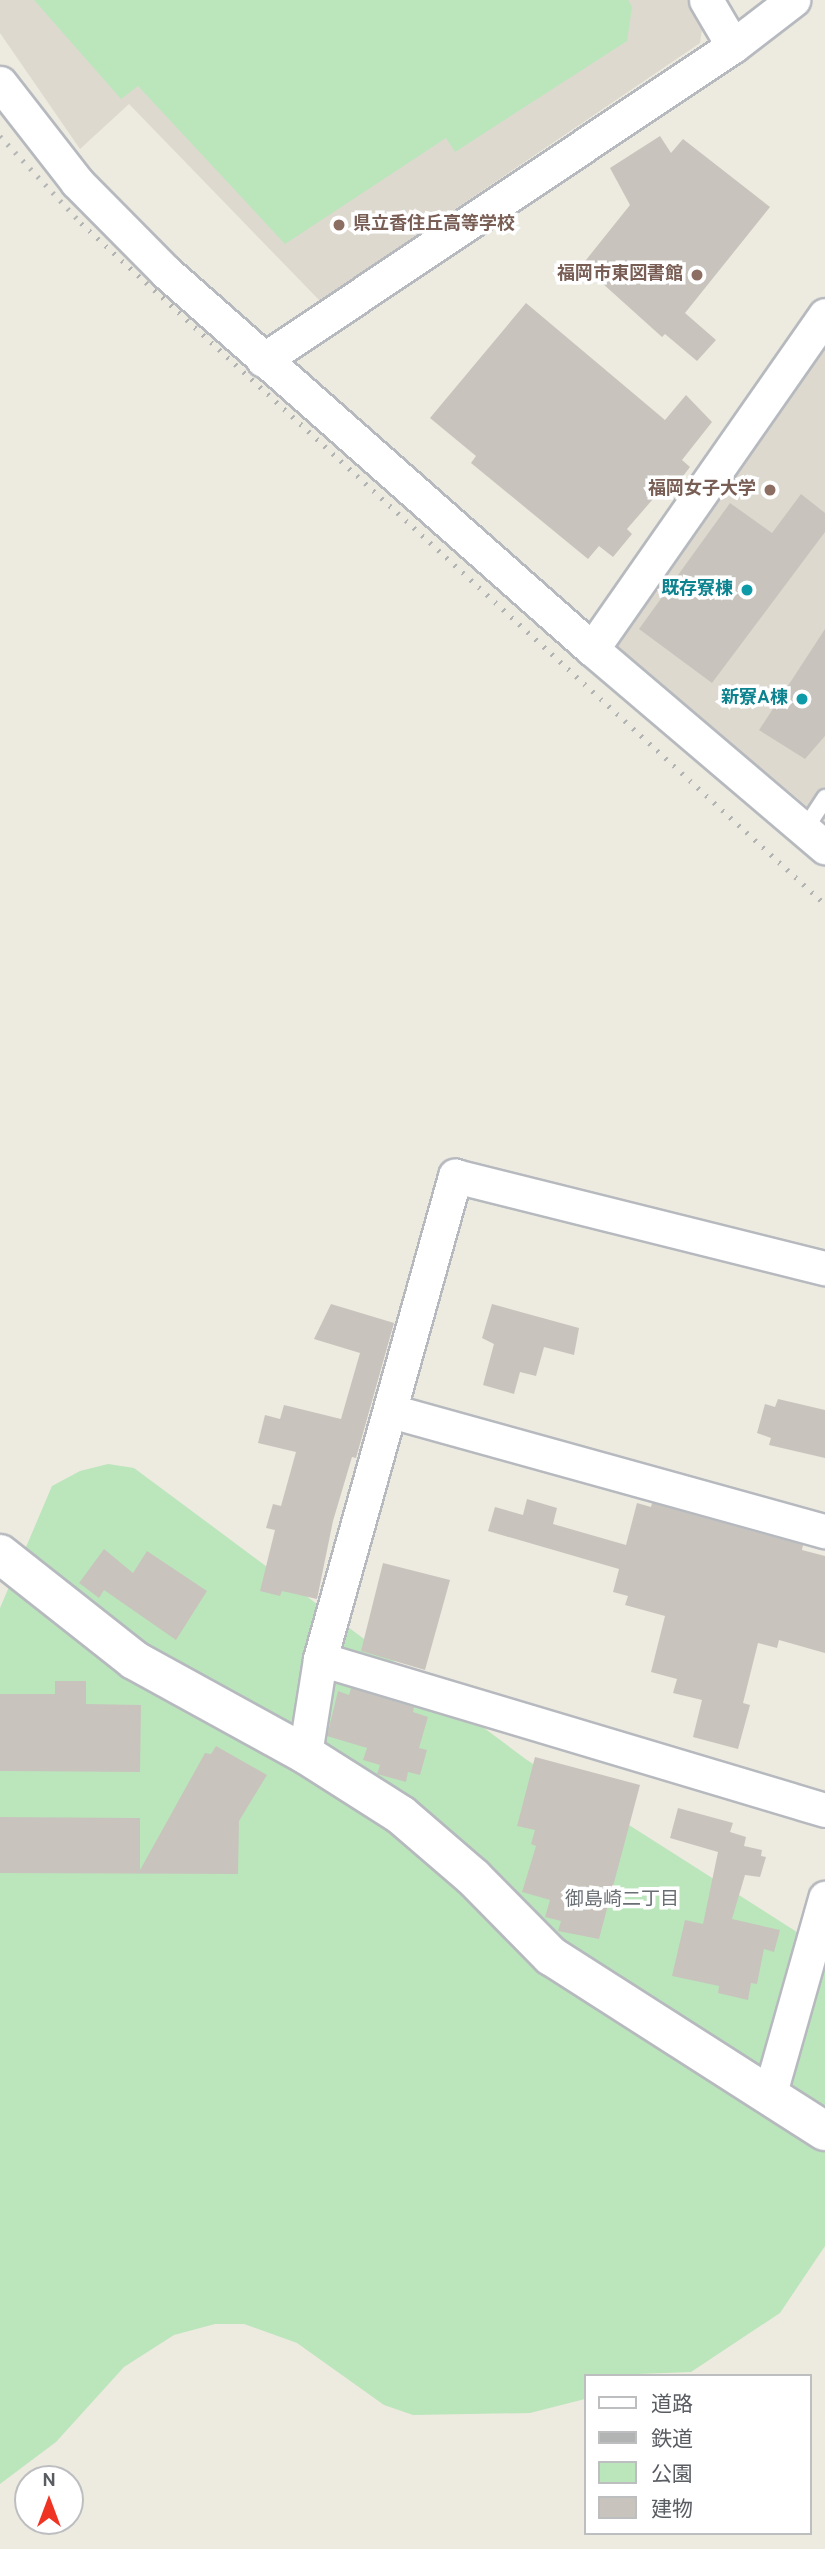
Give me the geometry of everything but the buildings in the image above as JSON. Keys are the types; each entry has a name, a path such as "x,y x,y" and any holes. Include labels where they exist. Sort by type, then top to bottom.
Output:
{"street":[{"path":"706,0 733,46"},
{"path":"263,360 733,46 793,0"},
{"path":"0,83 77,182 166,272 592,649 815,838"},
{"path":"592,649 825,315"},
{"path":"304,1754 320,1659 455,1176 825,1268"},
{"path":"391,1410 825,1531"},
{"path":"0,1554 134,1660 304,1754 401,1815 474,1878 551,1956 770,2093 825,2131"},
{"path":"320,1659 825,1810"},
{"path":"770,2093 825,1898"}],"lane":[{"path":"815,838 825,797"}],"shaded area":[{"name":"県立香住丘高等学校","path":"0,0 688,0 703,23 700,43 320,301 129,104 80,149 0,33"},
{"name":"福岡女子大学","path":"825,340 825,821 604,639"}],"green space":[{"name":"県立香住丘高等学校","path":"34,0 628,0 632,7 627,41 455,152 446,138 285,244 138,86 121,99"},
{"path":"108,1464 134,1468 527,1760 825,1950 825,2246 780,2313 691,2372 584,2374 584,2399 530,2413 413,2415 384,2405 297,2343 244,2324 215,2324 174,2335 124,2367 56,2442 25,2465 14,2465 14,2474 0,2484 0,1608 52,1486 80,1471"}],"railway":[{"path":"0,136 81,223 825,904"}],"place":[{"name":"県立香住丘高等学校","path":"339,225"},
{"name":"福岡市東図書館","path":"697,275"},
{"name":"福岡女子大学","path":"770,490"},
{"name":"既存寮棟","path":"747,590"},
{"name":"新寮A棟","path":"802,699"}],"district":[{"name":"御島崎二丁目","path":"622,1901"}]}
